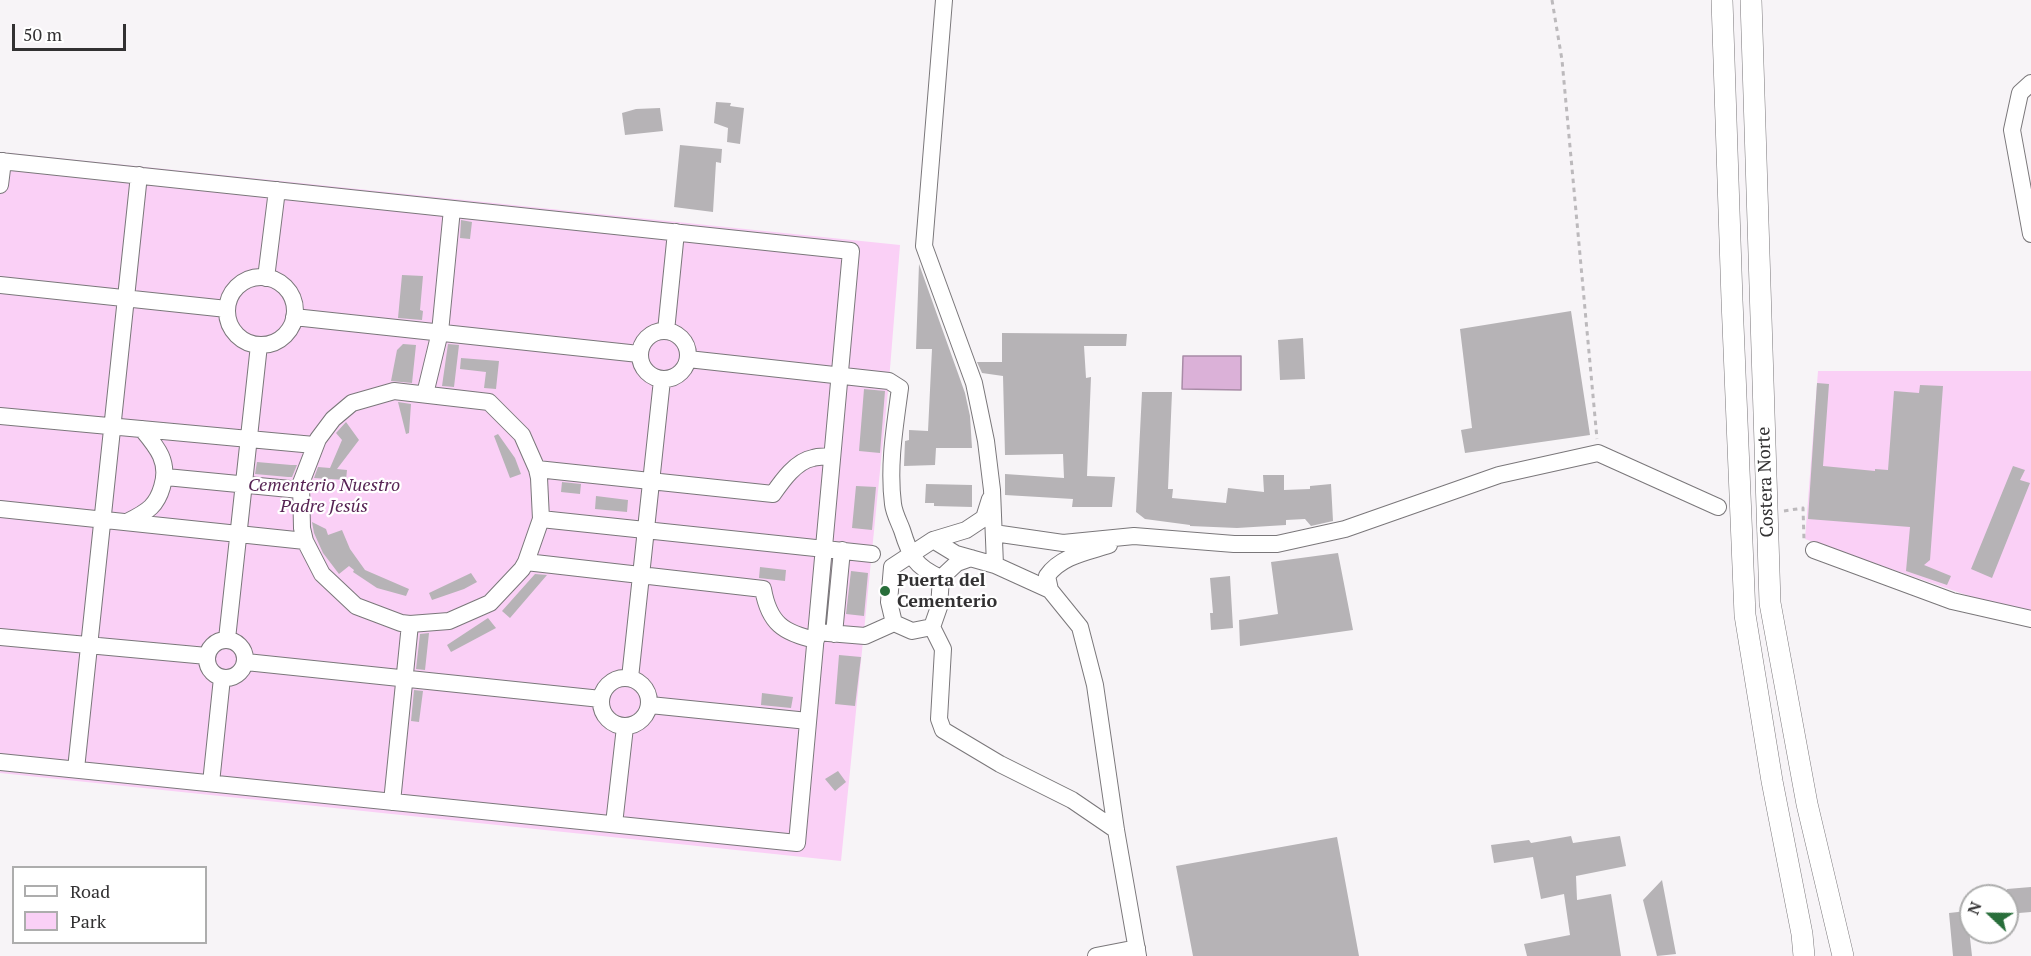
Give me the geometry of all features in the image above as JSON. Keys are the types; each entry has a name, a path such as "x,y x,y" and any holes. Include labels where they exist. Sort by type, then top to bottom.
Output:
{"main road":[{"name":"Costera Norte","path":"1722,0 1744,615 1772,782 1802,934 1804,956"},
{"name":"Costera Norte","path":"1751,0 1770,603 1807,804 1843,956"}],"street":[{"path":"944,0 924,246 974,383 986,441 992,490 995,566"},
{"path":"2031,83 2020,93 2012,130 2031,234"},
{"path":"0,185 1,161 851,251 797,843 0,762"},
{"path":"76,769 139,175"},
{"path":"266,278 277,190"},
{"path":"424,394 440,332 452,209"},
{"path":"666,331 676,232"},
{"path":"255,278 266,278 285,287 294,306 294,317 286,334 269,344 259,345 240,338 232,330 227,309 229,298 244,282 255,278"},
{"path":"0,285 227,309"},
{"path":"294,317 639,354"},
{"path":"666,331 674,333 686,343 688,359 686,366 676,377 662,380 648,374 640,361 639,354 641,346 651,334 666,331"},
{"path":"227,639 259,345"},
{"path":"688,359 889,381 900,388 891,474 893,506 910,554 916,563 929,573 941,578"},
{"path":"630,678 662,380"},
{"path":"394,391 424,394 489,402 522,435 537,469 541,519 522,569 490,603 450,621 410,624 401,623 356,606 322,574 305,541 300,490 314,445 333,419 352,403 394,391"},
{"path":"0,416 314,445"},
{"path":"128,522 151,508 160,494 166,477 163,457 142,429"},
{"path":"994,533 1063,543 1134,537 1234,544 1277,544 1345,530 1500,475 1598,453 1718,507"},
{"path":"537,469 773,494 784,478 800,464 811,458 832,456"},
{"path":"166,477 300,490"},
{"path":"894,623 889,602 892,567 933,540 966,530 984,518 992,490"},
{"path":"0,509 305,541"},
{"path":"541,519 872,554"},
{"path":"1100,956 1137,952 1095,685 1080,627 1050,590 1047,576 1061,561 1134,537"},
{"path":"933,540 956,554 995,566 1050,590"},
{"path":"834,634 842,550"},
{"path":"1814,550 1952,601 2031,619"},
{"path":"971,558 957,563 941,578 939,608 932,627 943,649 939,719 943,730 1000,764 1072,800 1116,830"},
{"path":"526,562 763,589 766,605 775,620 796,636 834,634 865,636 894,623 912,631 932,627"},
{"path":"392,801 410,624"},
{"path":"0,637 207,656"},
{"path":"227,639 239,644 246,655 246,662 237,675 222,678 212,672 207,656 216,642 227,639"},
{"path":"246,662 601,699"},
{"path":"211,783 222,678"},
{"path":"630,678 643,684 647,690 650,705 648,712 639,723 624,727 617,725 604,715 601,699 603,692 614,680 630,678"},
{"path":"650,705 808,721"},
{"path":"615,824 624,727"}],"path":[{"path":"1552,0 1562,60 1598,453"},
{"name":"Costera Norte","path":"1782,502 1783,518"},
{"path":"1783,511 1803,508 1804,541 1814,550"}],"green space":[{"name":"Cementerio Nuestro Padre Jesús","path":"0,152 900,245 889,381 841,861 0,773"},
{"path":"1818,371 2031,371 2031,612 1969,596 1805,539"}],"shaded area":[{"path":"1183,356 1241,356 1241,390 1182,389"}],"building":[{"path":"716,102 731,103 730,106 744,108 740,144 727,142 728,128 714,123"},
{"path":"660,108 663,131 625,135 622,113 636,109"},
{"path":"680,145 722,149 721,163 716,162 713,212 674,207"},
{"path":"461,220 472,222 470,239 460,238"},
{"path":"919,264 965,393 970,416 972,448 936,448 935,465 904,466 905,441 909,440 909,430 928,431 932,349 916,349"},
{"path":"402,275 423,276 420,310 423,311 422,320 398,318"},
{"path":"1571,311 1590,435 1465,453 1461,430 1472,428 1460,329"},
{"path":"1002,333 1127,334 1126,346 1084,346 1086,378 1091,377 1087,476 1115,477 1112,507 1072,507 1073,499 1005,495 1005,474 1064,478 1063,454 1005,455 1003,376 982,373 977,362 1002,362"},
{"path":"1303,338 1305,379 1280,380 1278,340"},
{"path":"403,344 416,345 412,383 391,381 397,350"},
{"path":"448,344 459,345 454,387 442,386"},
{"path":"461,358 499,361 496,389 484,388 486,372 460,369"},
{"path":"1817,383 1829,384 1823,466 1875,471 1875,469 1888,470 1894,391 1919,393 1920,385 1943,386 1930,560 1924,565 1951,576 1947,585 1906,571 1910,527 1808,519"},
{"path":"864,389 885,391 880,453 859,451"},
{"path":"1142,392 1172,392 1168,489 1173,489 1172,498 1226,503 1228,488 1264,492 1263,475 1284,475 1284,490 1310,489 1310,486 1331,484 1333,521 1311,526 1305,519 1286,520 1286,525 1237,528 1190,526 1145,519 1136,512"},
{"path":"398,402 411,404 409,433 406,434"},
{"path":"346,422 359,440 337,469 347,470 346,480 314,478 318,467 330,468 342,440 336,433"},
{"path":"498,434 515,458 521,474 510,478 494,436"},
{"path":"257,462 297,465 292,477 288,477 255,474"},
{"path":"2013,466 2025,470 2020,480 2030,483 1992,578 1971,569"},
{"path":"562,482 581,484 580,494 561,492"},
{"path":"926,484 972,485 972,507 934,506 934,503 925,503"},
{"path":"856,486 876,487 872,530 852,528"},
{"path":"596,496 628,500 627,512 595,509"},
{"path":"312,522 326,529 328,535 342,530 350,549 365,570 409,589 406,596 377,588 353,572 354,570 349,566 339,574 323,553"},
{"path":"1338,553 1353,630 1240,646 1239,620 1278,614 1271,562"},
{"path":"760,567 786,570 785,581 759,578"},
{"path":"851,571 868,573 864,616 846,614"},
{"path":"471,573 477,582 432,600 429,593"},
{"path":"535,574 547,575 510,618 502,611"},
{"path":"1230,576 1233,628 1211,630 1210,613 1213,613 1210,578"},
{"path":"488,618 496,628 451,652 447,645"},
{"path":"429,633 425,670 416,669 420,634"},
{"path":"839,655 861,657 855,706 835,704"},
{"path":"414,690 423,691 419,722 411,721"},
{"path":"762,693 793,697 791,708 761,705"},
{"path":"838,771 846,782 835,791 825,779"},
{"path":"1571,836 1573,843 1620,836 1626,866 1576,876 1577,900 1611,894 1621,956 1527,956 1524,944 1570,935 1564,894 1541,899 1533,857 1494,863 1491,845 1529,840 1531,843"},
{"path":"1337,837 1359,956 1193,956 1176,866"},
{"path":"1662,880 1676,954 1657,956 1643,900"},
{"path":"2031,887 2031,912 2019,913 2019,888"},
{"path":"1959,912 1959,944 1971,944 1972,956 1953,956 1949,913"}],"place":[{"name":"Puerta del Cementerio","path":"885,591"}]}
